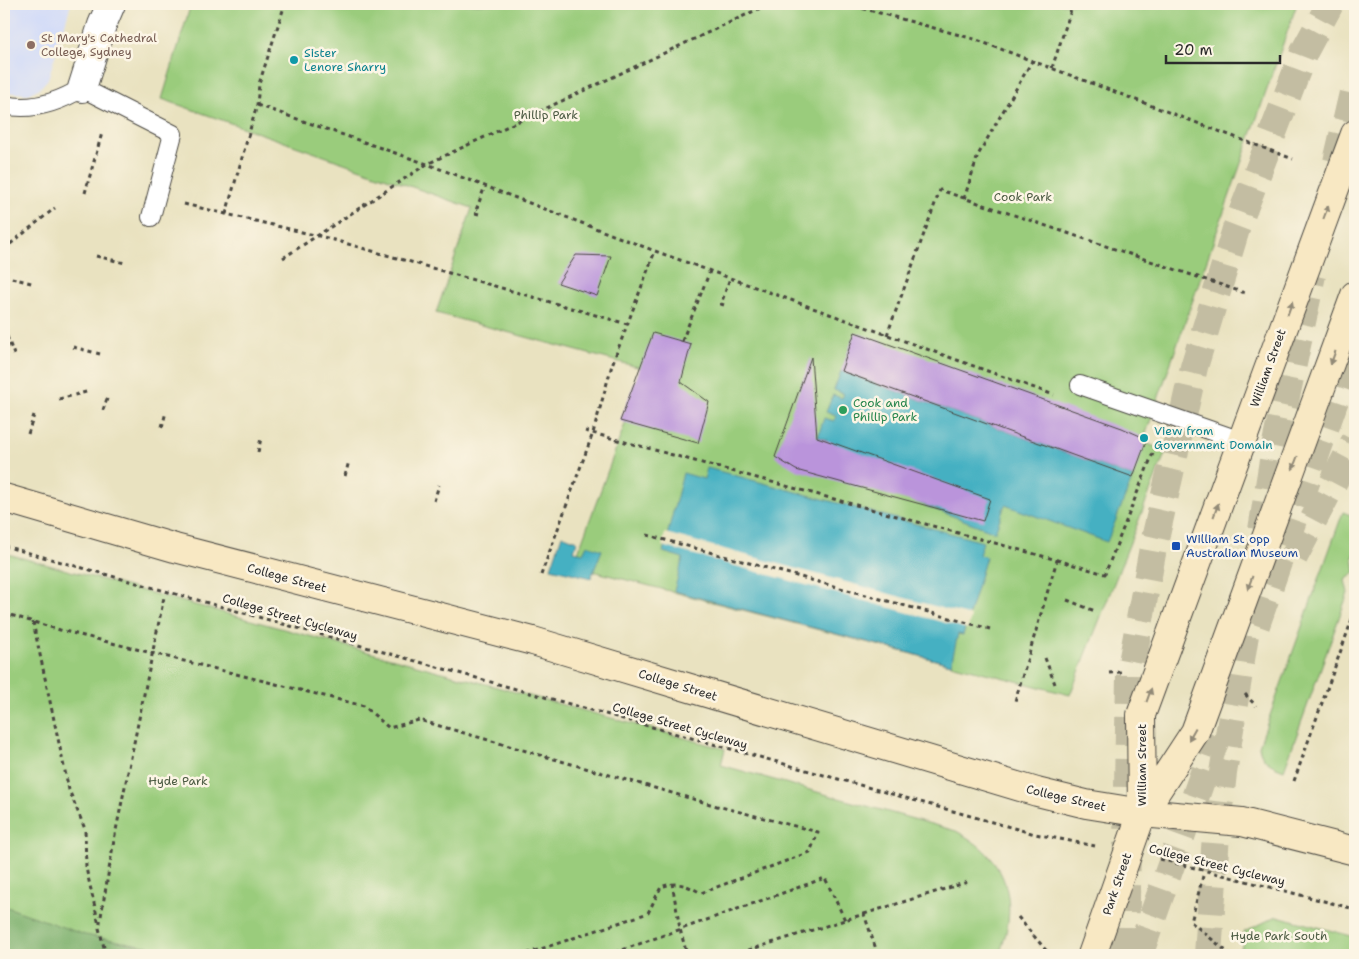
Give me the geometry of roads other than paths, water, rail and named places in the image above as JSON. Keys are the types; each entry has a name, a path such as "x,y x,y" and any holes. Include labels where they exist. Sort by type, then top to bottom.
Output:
{"main road":[{"name":"William Street","path":"1142,813 1141,715 1355,134"},
{"name":"William Street","path":"1142,813 1195,732 1355,295"},
{"name":"College Street","path":"4,498 183,550 533,641 1037,792 1086,804 1142,813 1242,822 1355,851"},
{"name":"Park Street","path":"1092,955 1142,813"}],"street":[{"path":"82,88 102,25 111,4"}],"lane":[{"path":"4,105 27,107 50,103 68,97 82,88 173,134 151,217"},
{"path":"1080,385 1241,441"}],"water":[{"path":"841,371 1133,477 1107,542 1005,505 995,532 818,465 827,440 818,437 824,418 834,421 836,416 826,412 833,395 842,398 844,394 834,390"},
{"path":"707,468 983,542 979,555 986,557 963,635 958,634 951,664 674,591 683,558 663,552 683,473 704,479"},
{"path":"562,535 577,541 574,551 583,553 587,545 602,550 591,578 551,568"}],"tunnel":[{"path":"1125,955 1130,674 1153,548 1194,367 1236,229 1304,52 1330,4"},
{"path":"1337,162 1355,84"},
{"path":"1262,530 1275,448 1312,275"},
{"path":"1256,625 1355,343"},
{"path":"1294,557 1355,441"},
{"path":"1208,955 1216,834 1223,773 1251,597"},
{"path":"1139,955 1217,736"}],"place":[{"name":"St Mary's Cathedral College, Sydney","path":"31,45"},
{"name":"Sister Lenore Sharry","path":"294,60"},
{"name":"Cook and Phillip Park","path":"843,410"},
{"name":"View from Government Domain","path":"1144,438"},
{"name":"William St opp Australian Museum","path":"1176,546"}],"park label":[{"name":"Phillip Park","path":"546,115"},
{"name":"Cook Park","path":"1023,197"},
{"name":"Hyde Park","path":"178,781"},
{"name":"Hyde Park South","path":"1279,936"}]}
